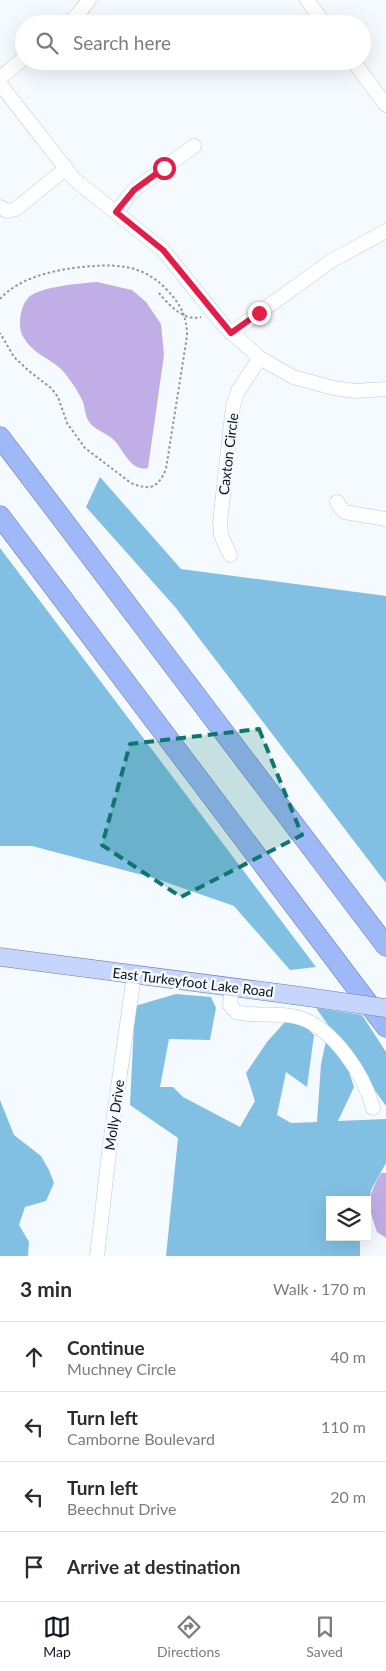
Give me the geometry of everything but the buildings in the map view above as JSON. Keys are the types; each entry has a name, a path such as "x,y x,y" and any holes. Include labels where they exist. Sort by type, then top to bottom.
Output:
{"highway":[{"path":"0,437 386,946"},
{"path":"0,516 386,1026"}],"main road":[{"name":"East Turkeyfoot Lake Road","path":"0,957 386,1008"}],"street":[{"path":"77,15 89,0"},
{"path":"307,0 318,15"},
{"path":"0,78 15,66"},
{"path":"360,70 386,105"},
{"path":"0,84 75,180 163,250 231,333 260,358 293,376 312,383 355,391 386,389"},
{"path":"116,212 134,190 194,146"},
{"path":"0,208 8,211 16,209 65,169"},
{"path":"231,333 331,260 386,231"},
{"name":"Caxton Circle","path":"230,555 220,535 220,522 232,416 238,391 260,358"},
{"path":"337,502 344,512 386,519"},
{"name":"Molly Drive","path":"97,1256 110,1144 134,975"},
{"path":"232,987 230,1005 236,1012 303,1019 310,1022 338,1045 360,1075 373,1108"}],"path":[{"path":"0,300 13,288 45,273 65,269 110,265 129,267 145,272 172,296 184,314 187,336 166,469 160,482 151,488 131,483 86,448 67,423 58,397 51,388 14,357 0,333"},
{"path":"158,293 177,312 196,318 200,318 210,309"}],"highlighted area":[{"path":"259,729 302,835 181,897 102,845 130,744"}],"shaded area":[{"path":"97,282 132,290 146,302 161,324 164,355 148,468 137,467 133,464 115,441 90,423 86,416 84,404 68,377 62,370 32,348 21,332 20,320 22,309 28,298 33,294 61,286"},
{"path":"100,477 181,569 386,596 386,883 176,608 86,507"},
{"path":"0,548 316,967 290,970 234,906 154,878 32,846 0,846"},
{"path":"176,994 211,997 216,1008 210,1040 169,1039 160,1087 173,1087 183,1097 240,1127 255,1101 246,1073 267,1042 284,1023 300,1021 314,1035 307,1087 286,1072 277,1115 291,1123 317,1122 321,1064 326,1041 346,1063 354,1087 338,1121 386,1119 386,1163 371,1190 370,1196 326,1196 326,1241 360,1241 360,1256 166,1256 178,1138 130,1105 135,1006"},
{"path":"316,1008 362,1015 386,1052 386,1106"},
{"path":"0,1100 14,1135 41,1156 54,1183 46,1201 25,1207 19,1225 29,1242 28,1256 0,1256"},
{"path":"381,1173 386,1173 386,1238 377,1232 371,1212 373,1189"}],"route":[{"path":"164,168 134,190 116,212 156,243 170,257 231,333 259,313"}]}
